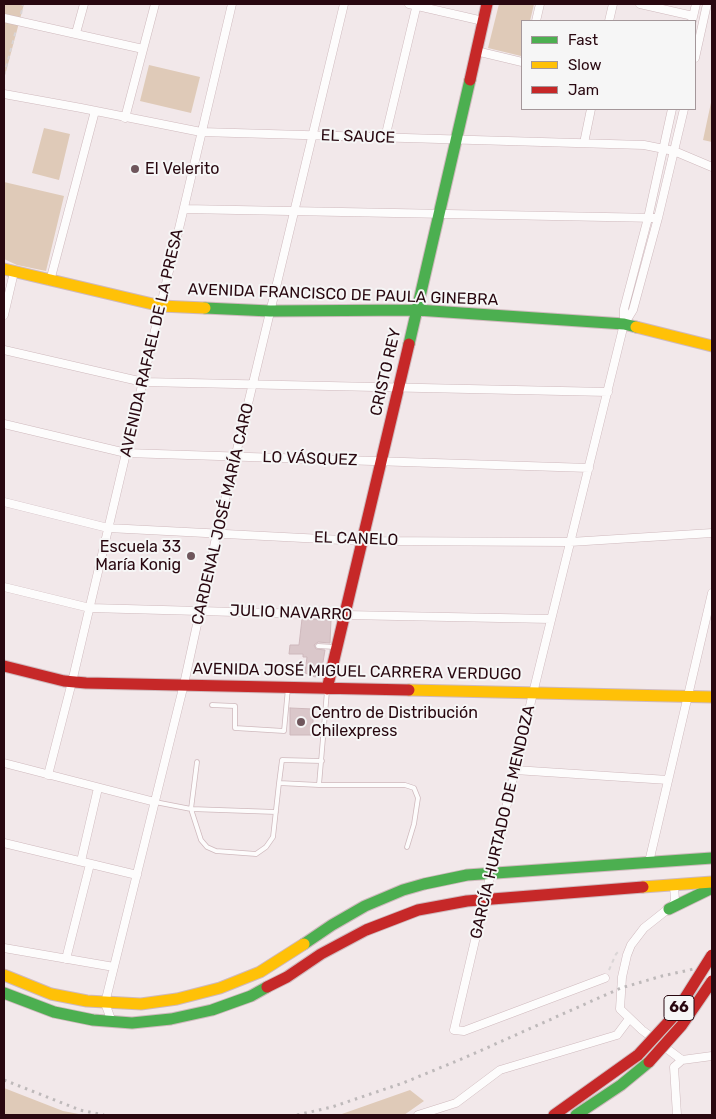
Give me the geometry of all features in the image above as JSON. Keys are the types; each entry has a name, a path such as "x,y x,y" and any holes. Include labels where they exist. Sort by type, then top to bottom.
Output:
{"main road":[{"name":"CRISTO REY","path":"327,689 488,4"},
{"name":"AVENIDA FRANCISCO DE PAULA GINEBRA","path":"9,271 161,306 270,311 417,310 624,324 712,346"},
{"name":"AVENIDA JOSÉ MIGUEL CARRERA VERDUGO","path":"4,666 72,682 712,697"},
{"path":"4,975 51,994 69,998 105,1003 141,1004 159,1002 220,988 260,972 280,961 340,920 382,898 424,884 446,879 491,874 712,858"},
{"path":"4,994 54,1012 93,1020 150,1022 171,1019 232,1003 269,987 342,942 383,922 436,906 484,900 712,882"},
{"path":"670,909 712,888"},
{"name":"66","path":"554,1115 613,1075 638,1055 673,1016 712,955"},
{"name":"66","path":"576,1115 621,1085 649,1062 682,1025 712,980"}],"street":[{"path":"76,33 84,4"},
{"path":"124,118 155,4"},
{"name":"AVENIDA RAFAEL DE LA PRESA","path":"48,775 90,608 232,4"},
{"name":"CARDENAL JOSÉ MARÍA CARO","path":"105,1003 184,684 252,384 344,4"},
{"path":"385,138 414,4 483,22"},
{"path":"536,20 540,4"},
{"path":"610,20 613,4"},
{"path":"640,4 693,19 696,4"},
{"path":"696,54 707,4"},
{"path":"4,18 143,49"},
{"path":"476,51 521,62"},
{"name":"EL SAUCE","path":"4,94 201,132 644,144 674,151 712,167"},
{"path":"584,143 590,110"},
{"name":"GARCÍA HURTADO DE MENDOZA","path":"605,978 464,1031 454,1030 533,693 608,392 624,324 624,309 648,218 672,110"},
{"name":"GARCÍA HURTADO DE MENDOZA","path":"624,324 633,310 658,218 684,110"},
{"path":"50,281 95,111"},
{"path":"184,209 658,218"},
{"path":"4,315 9,271"},
{"path":"4,350 143,382 608,392"},
{"name":"LO VÁSQUEZ","path":"4,424 126,453 589,468"},
{"name":"EL CANELO","path":"4,502 108,528 362,541 570,542 712,533"},
{"name":"JULIO NAVARRO","path":"4,587 90,608 551,619"},
{"path":"649,862 712,593"},
{"path":"4,763 155,802"},
{"path":"515,770 668,780"},
{"path":"81,861 98,788"},
{"path":"4,843 137,875"},
{"path":"66,959 90,864"},
{"path":"674,885 675,901 670,909 651,921 631,945 623,966 620,1010 682,1060"},
{"path":"4,948 114,967"},
{"path":"105,1003 112,1022"},
{"path":"418,1115 456,1103 500,1070 617,1035 629,1019"},
{"path":"677,1115 674,1067 682,1060 712,1056"}],"lane":[{"path":"318,646 337,647"},
{"path":"212,705 235,706 235,728 284,731 288,688"},
{"path":"319,785 327,689"},
{"path":"197,762 190,809 201,840 206,847 216,851 256,854 266,847 273,837 282,760 322,761"},
{"path":"279,783 405,785 414,788 418,798 414,824 407,847"},
{"path":"155,802 190,809 276,812"}],"path":[{"path":"4,75 23,4"},
{"path":"605,978 616,954 631,945"}],"shaded area":[{"path":"4,4 24,4 4,79"},
{"path":"499,4 534,4 530,20 521,20 521,56 488,48"},
{"path":"149,65 200,77 191,113 140,101"},
{"path":"712,98 712,142 703,140"},
{"path":"44,128 70,134 59,180 32,173"},
{"path":"4,182 64,196 46,271 17,265 4,259"},
{"path":"4,1088 63,1111 84,1115 4,1115"},
{"path":"410,1090 424,1101 404,1115 339,1115"}],"building":[{"path":"302,619 331,620 330,643 318,642 314,645 316,649 325,650 321,674 315,677 305,673 307,657 303,657 303,654 289,654 290,645 299,645"},
{"name":"Centro de Distribución Chilexpress","path":"290,708 313,709 313,735 290,735"}],"railway":[{"path":"297,1115 332,1107 403,1083 621,988 662,976 712,965"},
{"path":"4,1080 80,1110 104,1115"}],"traffic: fast":[{"path":"409,344 470,80"},
{"path":"205,308 270,311 417,310 624,324 636,327"},
{"path":"304,944 365,906 403,890 424,884 467,875 712,858"},
{"path":"669,909 712,888"},
{"path":"4,993 54,1012 93,1020 132,1023 171,1019 212,1010 251,996 267,987"},
{"path":"576,1115 621,1085 649,1062"}],"traffic: slow":[{"path":"4,269 161,306 205,308"},
{"path":"636,327 712,346"},
{"path":"409,690 712,697"},
{"path":"643,887 712,882"},
{"path":"4,975 51,994 87,1001 141,1004 177,999 220,988 260,972 304,944"}],"traffic: jam":[{"path":"470,80 487,4"},
{"path":"327,689 409,344"},
{"path":"4,666 64,681 86,683 409,690"},
{"path":"267,987 287,977 321,954 366,930 418,910 467,901 643,887"},
{"path":"638,1055 673,1017 712,955"},
{"path":"649,1062 682,1025 712,981"},
{"path":"554,1115 638,1055"}],"place":[{"name":"El Velerito","path":"135,169"},
{"name":"Escuela 33 María Konig","path":"191,556"},
{"name":"Centro de Distribución Chilexpress","path":"301,722"}]}
